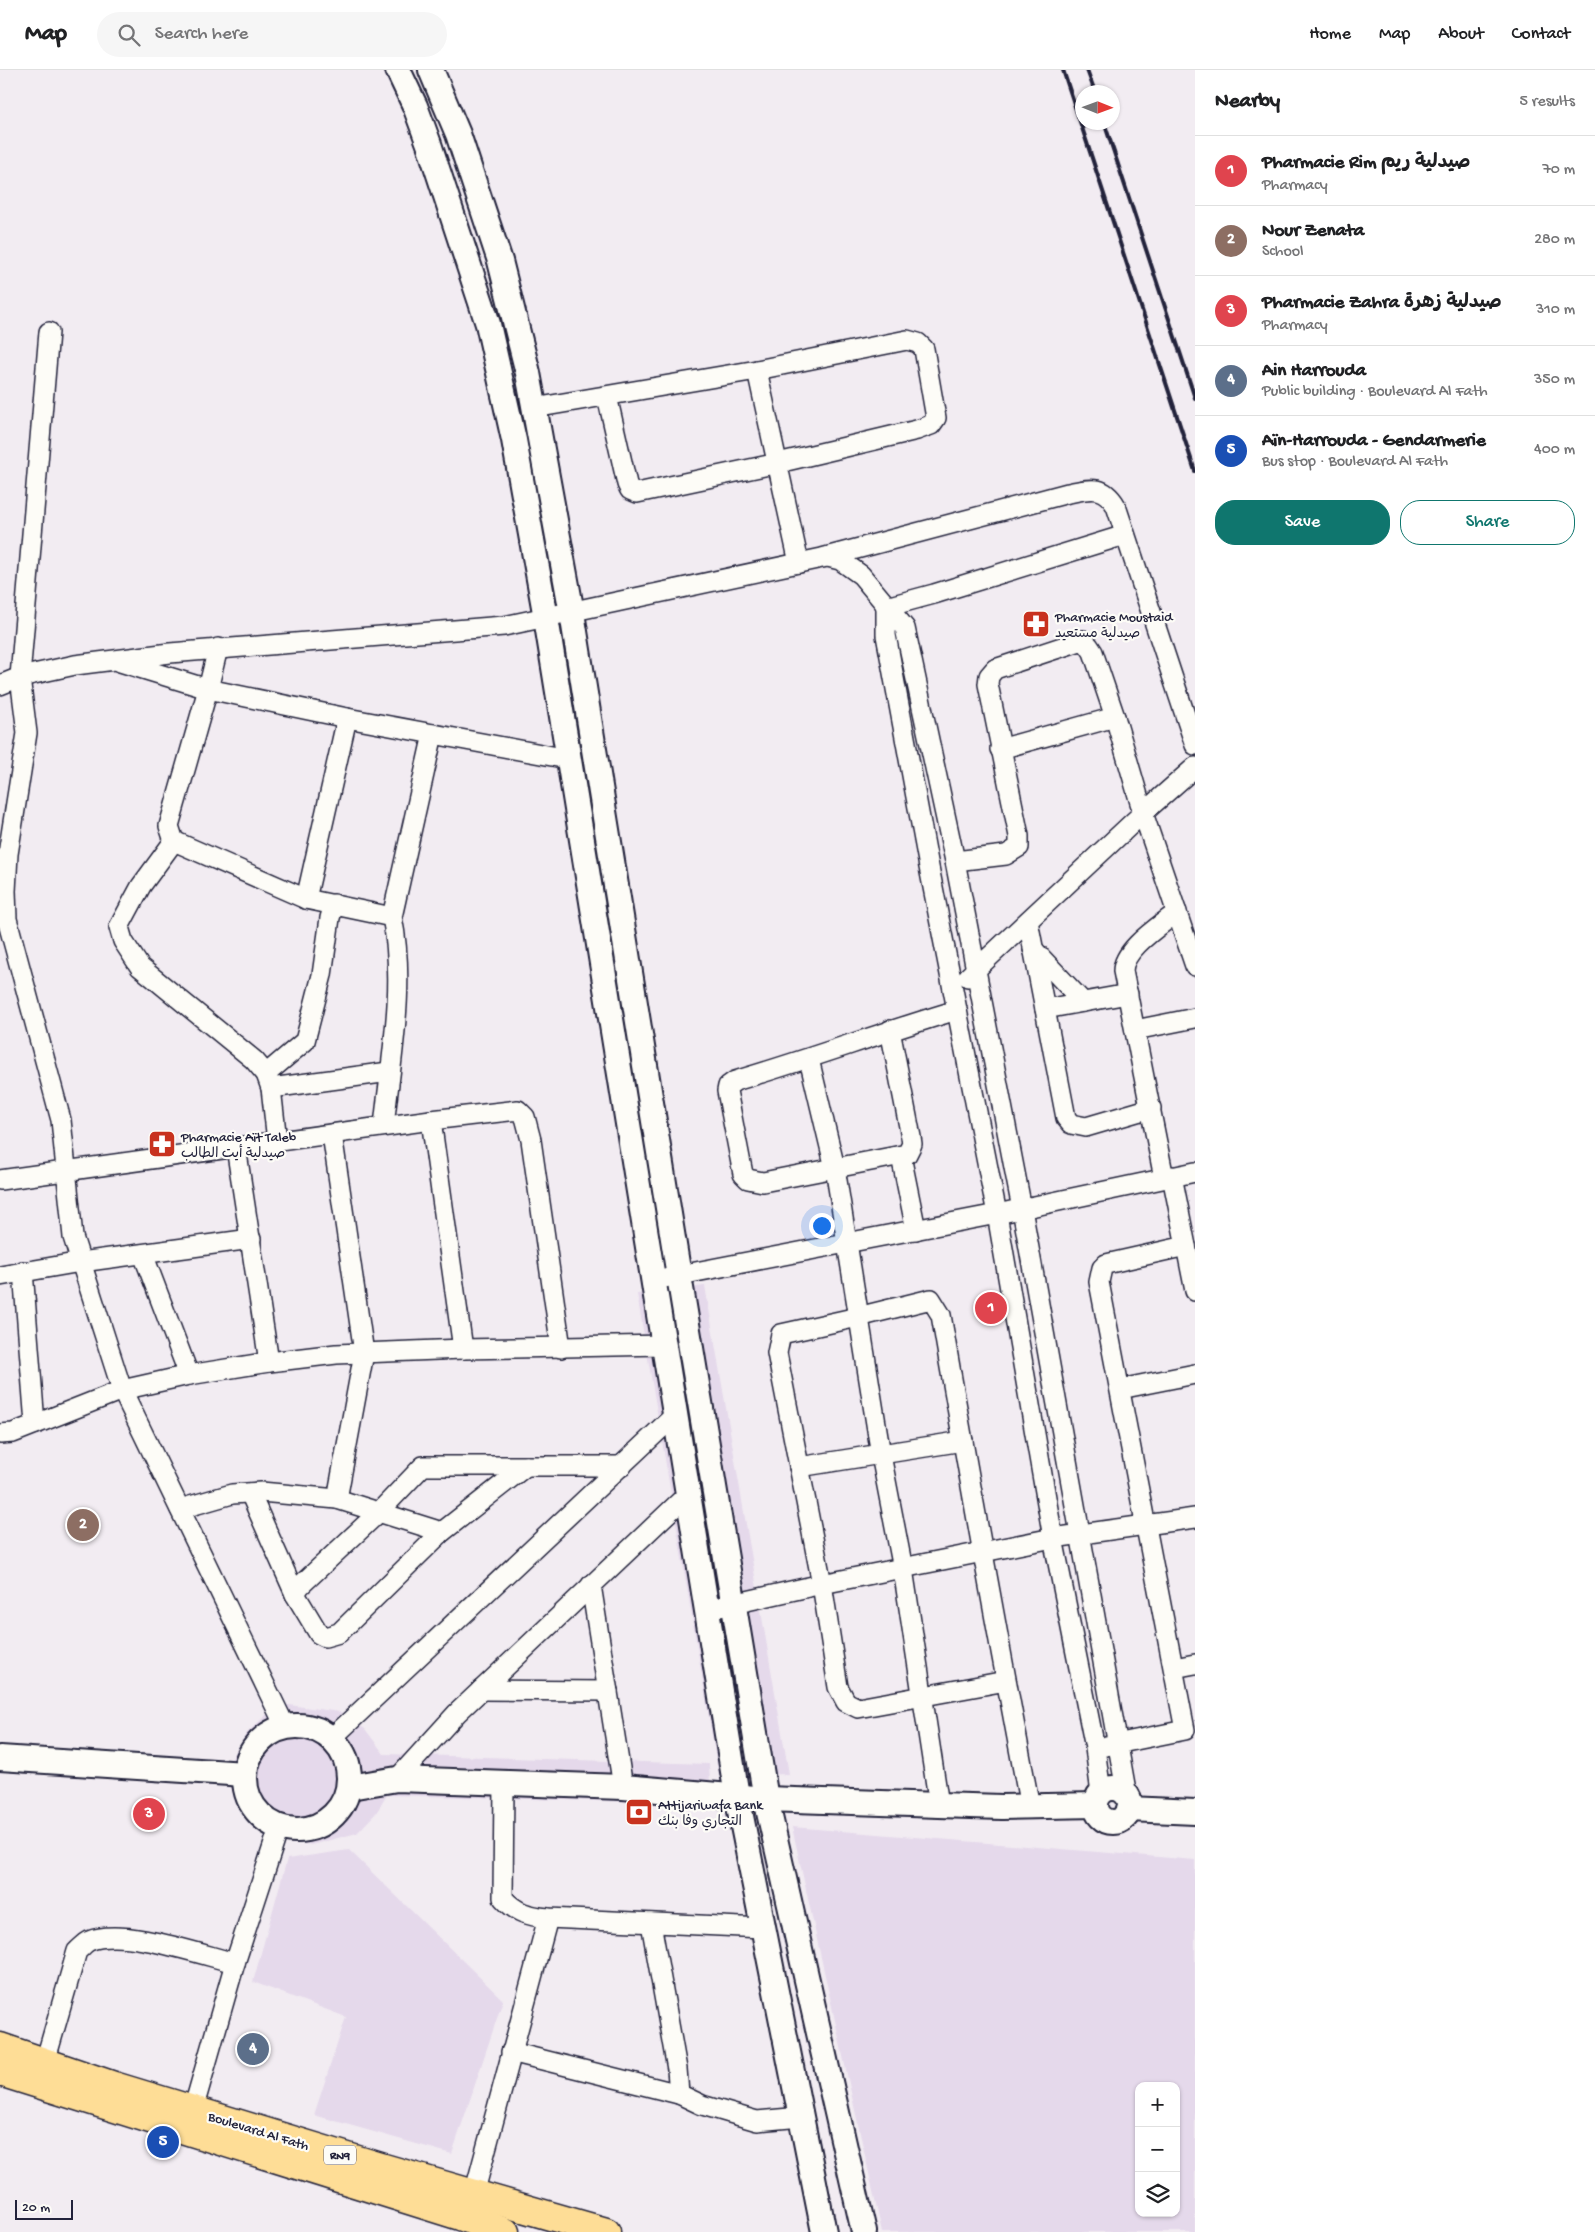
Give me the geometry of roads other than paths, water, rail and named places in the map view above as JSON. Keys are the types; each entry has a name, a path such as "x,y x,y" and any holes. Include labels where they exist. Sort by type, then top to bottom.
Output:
{"highway":[{"name":"Boulevard Al Fath","path":"0,2047 114,2086 606,2232"},
{"name":"Boulevard Al Fath","path":"0,2072 451,2213 505,2232"}],"street":[{"path":"398,70 415,106 488,324 514,440 546,618 736,1796 824,2232"},
{"path":"431,70 458,134 500,261 513,308 534,408 572,613 766,1799 864,2232"},
{"path":"415,106 442,95"},
{"path":"49,332 20,677 27,733 8,854 7,919 61,1120 73,1237 122,1390 285,1726"},
{"path":"534,408 757,370 907,340 918,343 924,349 936,418 931,425 778,463 637,493 630,490 627,484 607,396"},
{"path":"757,370 799,563"},
{"path":"0,685 20,677 75,665 114,660 218,648 504,626 828,557 1089,489 1101,490 1110,495 1116,506 1124,535 1195,745"},
{"path":"886,607 1124,535"},
{"path":"828,557 840,560 862,575 886,607 905,628 955,861 1022,1209 1118,1744 1128,1802 1124,1818 1114,1822 1100,1816 1095,1748 1053,1538 997,1214 952,990 886,635 886,607"},
{"path":"955,861 1006,855 1019,847 1019,836 1000,749 988,676 995,669 1083,640 1093,652 1115,717 1143,813 1195,966"},
{"path":"218,648 169,826 174,841 306,899 392,917"},
{"path":"114,660 208,689 347,718 568,759"},
{"path":"1000,749 1115,717"},
{"path":"306,899 347,718"},
{"path":"384,1126 398,982 397,946 392,917 433,734"},
{"path":"952,990 1195,767"},
{"path":"174,841 142,886 119,927 123,941 140,967 254,1060 268,1081 277,1141"},
{"path":"268,1081 305,1041 322,975 330,918 334,904"},
{"path":"1177,912 1129,953 1123,962 1123,971 1151,1108 1186,1246 1195,1291"},
{"path":"1028,921 1066,1118 1071,1124 1086,1127 1151,1108"},
{"path":"1033,949 1083,1002"},
{"path":"1045,1008 1128,994"},
{"path":"890,1030 912,1144 907,1154 763,1182 748,1180 743,1174 727,1091 728,1086 736,1081 809,1059 890,1030 957,1010"},
{"path":"1136,1030 1195,1018"},
{"path":"809,1059 835,1168 881,1455 904,1569 939,1805"},
{"path":"268,1081 389,1072"},
{"path":"0,1180 66,1169 384,1126 518,1110 525,1117 531,1140 561,1348"},
{"path":"431,1120 463,1349"},
{"path":"332,1134 364,1353 337,1499"},
{"path":"236,1147 269,1362"},
{"path":"901,1156 916,1230"},
{"path":"654,1280 997,1214 1195,1172"},
{"path":"0,1276 81,1262 250,1240"},
{"path":"1095,1748 1185,1730 1100,1282 1102,1268 1106,1264 1186,1246"},
{"path":"143,1254 189,1375"},
{"path":"23,1271 35,1424"},
{"path":"1006,1681 858,1708 846,1702 838,1687 822,1584 777,1353 781,1334 931,1299 941,1315 981,1553 1006,1681 1030,1807"},
{"path":"0,1434 13,1433 122,1390 189,1375 269,1362 364,1353 463,1349 664,1346"},
{"path":"1120,1388 1195,1374"},
{"path":"332,1738 675,1415"},
{"path":"800,1467 962,1441"},
{"path":"295,1594 300,1586 379,1512 423,1466 622,1466"},
{"path":"250,1493 295,1594 319,1634 325,1637 335,1635 442,1532 526,1466"},
{"path":"180,1509 232,1494 250,1493 337,1499 442,1532"},
{"path":"394,1779 481,1690 688,1494"},
{"path":"706,1610 822,1584 1053,1538 1195,1518"},
{"path":"591,1585 623,1787"},
{"path":"1174,1668 1195,1664"},
{"path":"481,1690 608,1691"},
{"path":"297,1725 315,1728 332,1738 344,1752 349,1777 343,1804 329,1820 313,1828 297,1831 280,1828 265,1820 253,1806 247,1792 245,1774 249,1757 259,1742 269,1734 285,1726 297,1725"},
{"path":"0,1758 245,1774"},
{"path":"349,1777 623,1787 766,1799 939,1805 1030,1807 1099,1799"},
{"path":"504,1783 503,1898 511,1908 526,1915 548,1918 763,1928"},
{"path":"1128,1802 1195,1812"},
{"path":"193,2110 235,1963 280,1828"},
{"path":"474,2194 548,1918"},
{"path":"651,1923 679,2094"},
{"path":"45,2062 77,1951 87,1942 106,1937 141,1939 235,1963"},
{"path":"511,2052 679,2094 702,2105 757,2121 801,2117"}],"railway":[{"path":"1063,70 1195,471"},
{"path":"1087,70 1092,85"},
{"path":"1107,130 1195,398"}],"place":[{"name":"Pharmacie Moustaid صيدلية مستعيد","path":"1036,624"},
{"name":"Pharmacie Aït Taleb صيدلية أيت الطالب","path":"162,1144"},
{"name":"Pharmacie Rim صيدلية ريم","path":"991,1308"},
{"name":"Nour Zenata","path":"83,1525"},
{"name":"Attijariwafa Bank التجاري وفا بنك","path":"639,1812"},
{"name":"Pharmacie Zahra صيدلية زهرة","path":"149,1814"},
{"name":"Ain Harrouda","path":"253,2049"},
{"name":"Aïn-Harrouda - Gendarmerie","path":"163,2142"}]}
